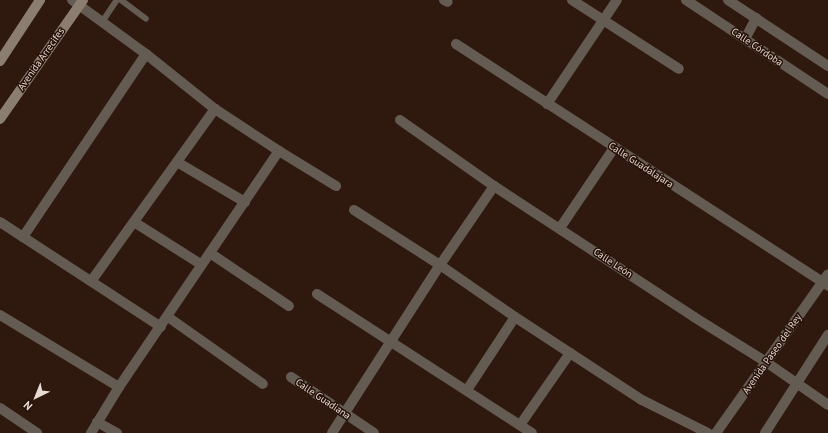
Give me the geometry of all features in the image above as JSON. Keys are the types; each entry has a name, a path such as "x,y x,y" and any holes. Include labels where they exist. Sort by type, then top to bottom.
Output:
{"main road":[{"path":"0,61 40,0"},
{"name":"Avenida Arrecifes","path":"0,119 78,2"}],"street":[{"path":"572,0 680,69"},
{"path":"547,104 602,20 617,0"},
{"name":"Calle Córdoba","path":"686,0 828,94"},
{"path":"728,0 828,66"},
{"path":"78,2 215,109 336,186"},
{"path":"745,39 756,18"},
{"name":"Calle Guadalajara","path":"456,44 614,148 826,281"},
{"path":"23,237 146,54"},
{"path":"92,280 215,109"},
{"name":"Calle León","path":"400,120 494,186 694,317 766,362 828,405"},
{"path":"560,228 614,148"},
{"path":"91,433 119,387 168,317 279,151"},
{"path":"177,162 245,202"},
{"path":"332,433 392,342 440,265 494,186"},
{"path":"354,210 440,265 514,317 642,400 708,433"},
{"path":"0,222 92,280 160,327"},
{"path":"134,222 202,265"},
{"path":"210,254 289,306"},
{"name":"Avenida Paseo del Rey","path":"716,433 826,281"},
{"path":"317,294 532,433"},
{"path":"0,315 119,387"},
{"path":"168,317 263,384"},
{"path":"467,390 514,317"},
{"path":"764,433 828,335"},
{"path":"520,425 570,353"},
{"name":"Calle Guadiana","path":"291,377 374,433"},
{"path":"0,408 37,433"},
{"path":"97,422 116,433"}],"lane":[{"path":"102,22 117,0"},
{"path":"121,0 146,19"}]}
